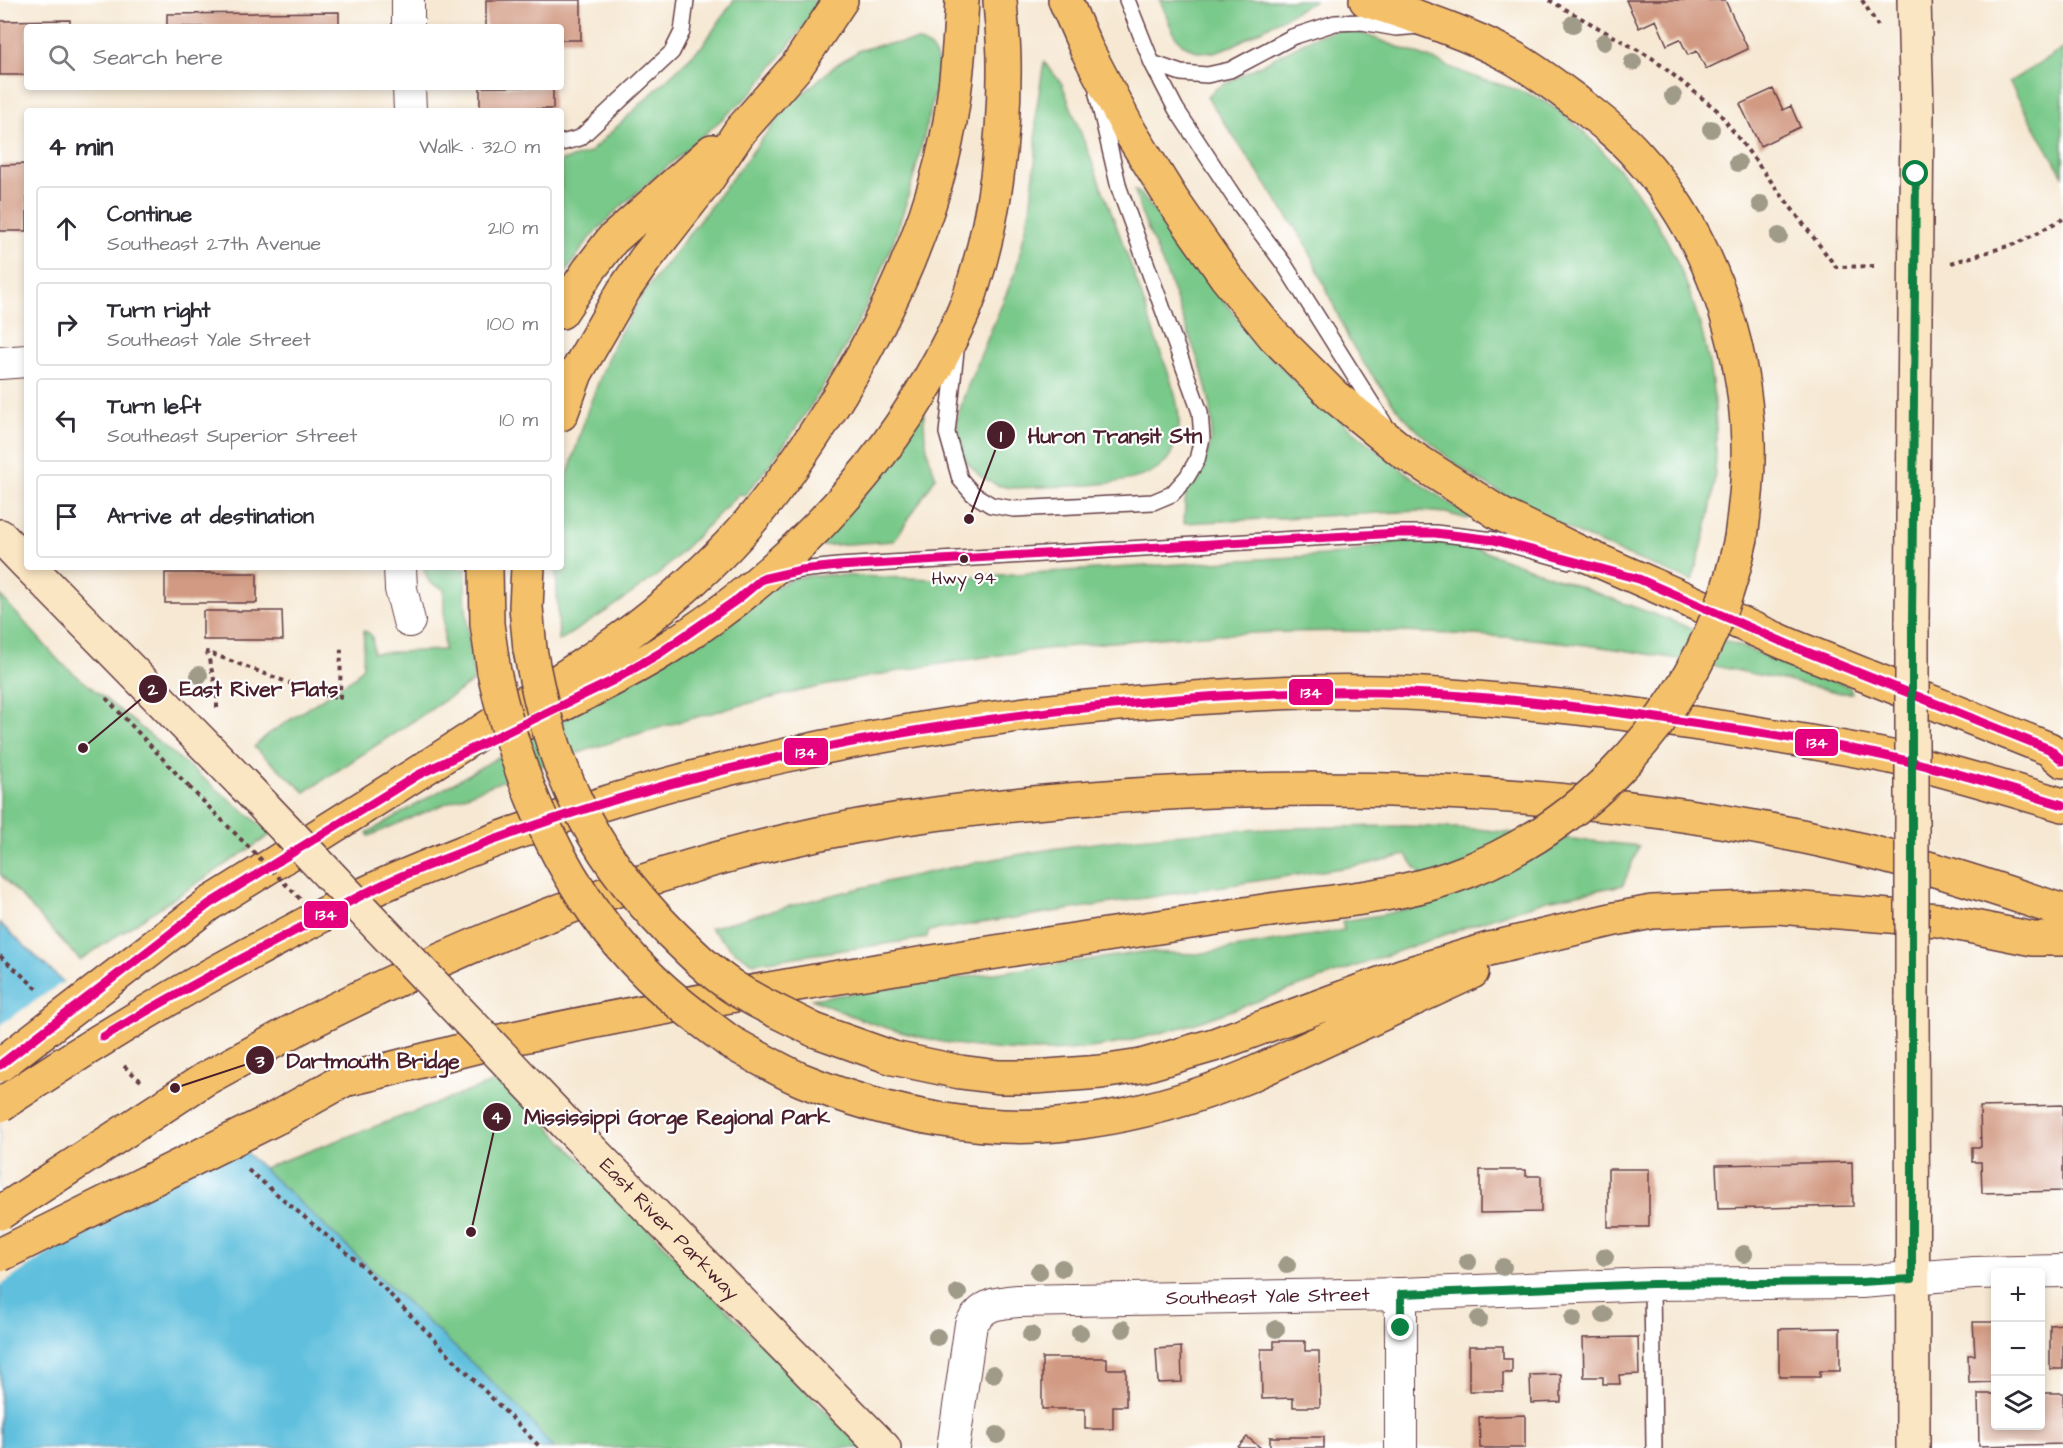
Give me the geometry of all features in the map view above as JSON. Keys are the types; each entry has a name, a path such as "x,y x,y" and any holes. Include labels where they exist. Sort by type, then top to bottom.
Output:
{"highway":[{"path":"564,406 576,373 590,345 624,290 705,183 740,131 797,66 842,0"},
{"path":"0,1065 209,904 418,775 614,644 716,559 751,523 804,451 874,337 917,241 942,160 958,69 962,0"},
{"path":"418,775 612,681 660,653 738,599 797,548 875,462 928,384 971,293 984,246 997,166 1004,95 1000,0"},
{"path":"1065,0 1086,48 1130,132 1173,201 1247,305 1274,336 1333,394 1402,451 1500,514 1639,579 1792,646 2049,749 2063,761"},
{"path":"0,1255 278,1117 344,1080 507,1039 859,973 1405,889 1448,879 1482,866 1511,851 1543,831 1600,788 1626,762 1674,701 1691,672 1722,607 1741,538 1748,477 1748,442 1741,373 1733,336 1711,271 1676,204 1639,156 1617,134 1565,93 1511,56 1476,39 1366,0"},
{"path":"564,308 612,240 704,156 740,131"},
{"path":"486,570 487,624 494,672 507,727 535,808 574,882 598,916 648,976 695,1016 730,1042 801,1079 842,1095 926,1117 965,1123 1003,1125 1081,1123 1128,1114 1212,1091 1248,1076 1499,959 1567,930"},
{"path":"528,570 526,607 530,649 540,702 549,734 573,797 608,860 626,884 696,959 735,988 814,1030 893,1058 960,1072 999,1077 1101,1072 1141,1066 1188,1054 1404,975 1489,949 1652,912 1778,907 1939,920 2033,939 2063,939"},
{"path":"0,1105 170,996 372,890 409,874 551,820 633,795 728,770 881,735 945,724 1112,704 1208,696 1313,692 1430,694 1585,707 1709,724 1863,751 2063,805"},
{"path":"0,1213 205,1079 302,1026 470,946 563,910 685,868 784,841 896,818 1019,803 1228,790 1381,790 1492,796 1614,807 1734,823 1794,834 1894,859 2063,911"}],"street":[{"path":"408,0 408,24"},
{"path":"1912,1448 1912,623 1917,113 1914,0"},
{"path":"409,90 410,108"},
{"path":"0,363 24,362"},
{"name":"East River Parkway","path":"0,536 24,561"},
{"name":"East River Parkway","path":"33,570 241,782 567,1125 884,1448"},
{"path":"400,570 401,590 409,621"},
{"name":"Southeast Yale Street","path":"953,1448 971,1324 979,1312 995,1304 1018,1300 1401,1294 1652,1284 1861,1282 1974,1273 2063,1271"},
{"path":"1401,1294 1401,1448"}],"lane":[{"path":"564,141 580,138 672,52 682,32 686,0"},
{"path":"1127,0 1152,63 1176,109 1204,153 1284,264 1402,451"},
{"path":"1152,63 1181,73 1207,75 1230,70 1292,37 1335,23 1362,22 1396,28 1437,24"},
{"path":"960,318 947,433 960,479 974,494 991,505 1014,509 1153,502 1172,494 1186,477 1197,460 1202,438 1200,412 1119,188 1086,48"},
{"path":"762,579 801,570 838,566 1398,533 1435,533 1494,540 1639,579"},
{"path":"1652,1284 1654,1448"}],"path":[{"path":"1548,0 1652,58 1717,110 1836,267 1877,266"},
{"path":"1862,0 1878,26"},
{"path":"1951,263 2018,243 2063,219"},
{"path":"217,710 217,691 207,652 318,694 340,698 341,645"},
{"path":"0,956 44,995"},
{"path":"115,1058 142,1082"},
{"path":"241,1164 357,1261 541,1448"}],"green space":[{"path":"734,0 824,0 753,92 616,211 588,240 564,275 564,160 589,153 703,45"},
{"path":"1160,0 1316,0 1232,46 1214,52 1198,52 1182,44 1174,34"},
{"path":"1343,29 1358,32 1470,76 1522,91 1545,102 1577,125 1596,144 1647,206 1685,280 1708,360 1714,401 1716,443 1713,496 1692,581 1612,549 1556,523 1475,478 1446,456 1397,409 1349,340 1306,244 1207,97 1215,89 1316,36"},
{"path":"918,41 932,50 939,64 925,134 894,239 854,330 831,373 805,415 745,495 739,494 659,574 610,609 559,641 556,570 564,570 564,496 567,477 588,409 613,345 643,294 786,108 837,64 860,50 880,45"},
{"path":"2063,49 2063,176 2009,82"},
{"path":"1044,62 1062,84 1122,241 1173,388 1179,426 1175,446 1168,458 1159,468 1146,475 1110,483 1011,488 997,485 981,477 967,462 959,449 957,419 965,393 1016,270 1030,210 1036,153 1036,112"},
{"path":"1135,190 1141,194 1231,311 1286,372 1323,406 1401,469 1472,517 1467,519 1446,513 1419,511 1184,523 1186,488 1201,469 1209,448 1212,426 1210,403 1202,371 1168,277 1141,213"},
{"path":"925,401 925,440 936,477 894,541 804,547"},
{"path":"1440,539 1475,548 1845,685 1852,693 1841,693 1716,666 1632,652 1506,637 1390,632 1274,632 1157,638 1041,650 925,667 811,689 698,717 587,750 477,791 369,836 367,833 646,672 766,591 797,577 828,575 935,579 1342,554 1402,540"},
{"path":"424,570 466,570 466,610 474,681 305,792 254,747 267,735 355,677 363,666 364,631 372,637 373,653 444,650 444,589 429,582"},
{"path":"0,595 60,662 272,834 80,960 0,874"},
{"path":"1406,826 1476,829 1639,846 1623,885 1547,900 1196,1023 1098,1047 1025,1051 952,1044 881,1026 812,999 1143,952 1197,954 1344,930 1342,921 1381,915 1441,901 1406,855 1368,864 929,931 926,938 753,963 733,950 710,928 890,881 1026,853 1072,846 1155,836 1239,830"},
{"path":"502,1079 862,1448 528,1448 226,1182"}],"water":[{"path":"0,923 517,1405 553,1448 0,1448"}],"pier":[{"path":"66,980 241,1143 129,1199 0,1286 0,1025"}],"building":[{"path":"486,0 581,0 581,40 564,40 564,24 486,24"},
{"path":"1626,0 1725,0 1748,49 1706,69 1697,51 1688,55 1680,39 1667,45 1656,20 1639,28"},
{"path":"339,12 339,24 167,24 167,14"},
{"path":"70,20 70,24 24,24 24,75 0,75 0,21"},
{"path":"1773,89 1783,110 1791,106 1800,127 1760,146 1740,104"},
{"path":"480,90 553,90 553,108 480,108"},
{"path":"24,164 24,231 0,231 0,165"},
{"path":"165,573 257,573 257,603 165,603"},
{"path":"203,611 282,611 283,640 203,640"},
{"path":"2063,1105 2063,1191 1982,1193 1981,1162 1972,1162 1972,1147 1981,1147 1980,1107"},
{"path":"1852,1162 1853,1206 1718,1209 1716,1165"},
{"path":"1608,1169 1649,1169 1649,1227 1608,1227"},
{"path":"1480,1170 1526,1170 1526,1176 1541,1176 1541,1212 1480,1213"},
{"path":"1973,1322 1991,1322 1991,1382 1969,1383 1968,1355 1975,1355"},
{"path":"2063,1324 2063,1369 2050,1369 2050,1325"},
{"path":"1840,1328 1840,1371 1820,1371 1820,1377 1779,1377 1779,1329"},
{"path":"1638,1337 1639,1374 1619,1375 1620,1384 1603,1384 1603,1377 1584,1377 1583,1338"},
{"path":"1274,1341 1305,1341 1305,1351 1319,1351 1320,1407 1293,1407 1293,1398 1262,1399 1261,1349 1274,1349"},
{"path":"1469,1346 1503,1346 1503,1359 1512,1359 1512,1373 1503,1373 1503,1391 1469,1391"},
{"path":"1181,1347 1182,1382 1158,1383 1156,1349"},
{"path":"1042,1358 1107,1358 1107,1369 1126,1369 1126,1406 1113,1406 1113,1429 1085,1429 1085,1409 1042,1409"},
{"path":"1561,1374 1561,1402 1531,1403 1530,1375"},
{"path":"2045,1393 2063,1393 2063,1444 1979,1446 1978,1394 1991,1394 1991,1430 2045,1430"},
{"path":"1525,1415 1525,1448 1480,1448 1479,1417"},
{"path":"1247,1437 1261,1448 1237,1448"},
{"path":"1270,1437 1324,1437 1324,1448 1270,1448"}],"transit line":[{"name":"134","path":"0,1065 209,904 418,775 612,681 660,653 738,599 762,579 801,570 1398,533 1435,533 1494,540 1639,579 1792,646 2049,749 2063,761"},
{"name":"134","path":"103,1037 200,981 368,892 409,873 494,840 667,785 755,763 933,728 1023,715 1246,694 1379,692 1486,698 1629,714 1823,744 1923,765 2063,805"}],"place":[{"name":"Huron Transit Stn","path":"969,519"},
{"name":"Hwy 94","path":"964,559"},
{"name":"East River Flats","path":"83,748"},
{"name":"Dartmouth Bridge","path":"175,1088"},
{"name":"Mississippi Gorge Regional Park","path":"471,1232"}],"route":[{"path":"1401,1328 1401,1294 1652,1284 1861,1282 1912,1279 1912,623 1916,174"}]}
